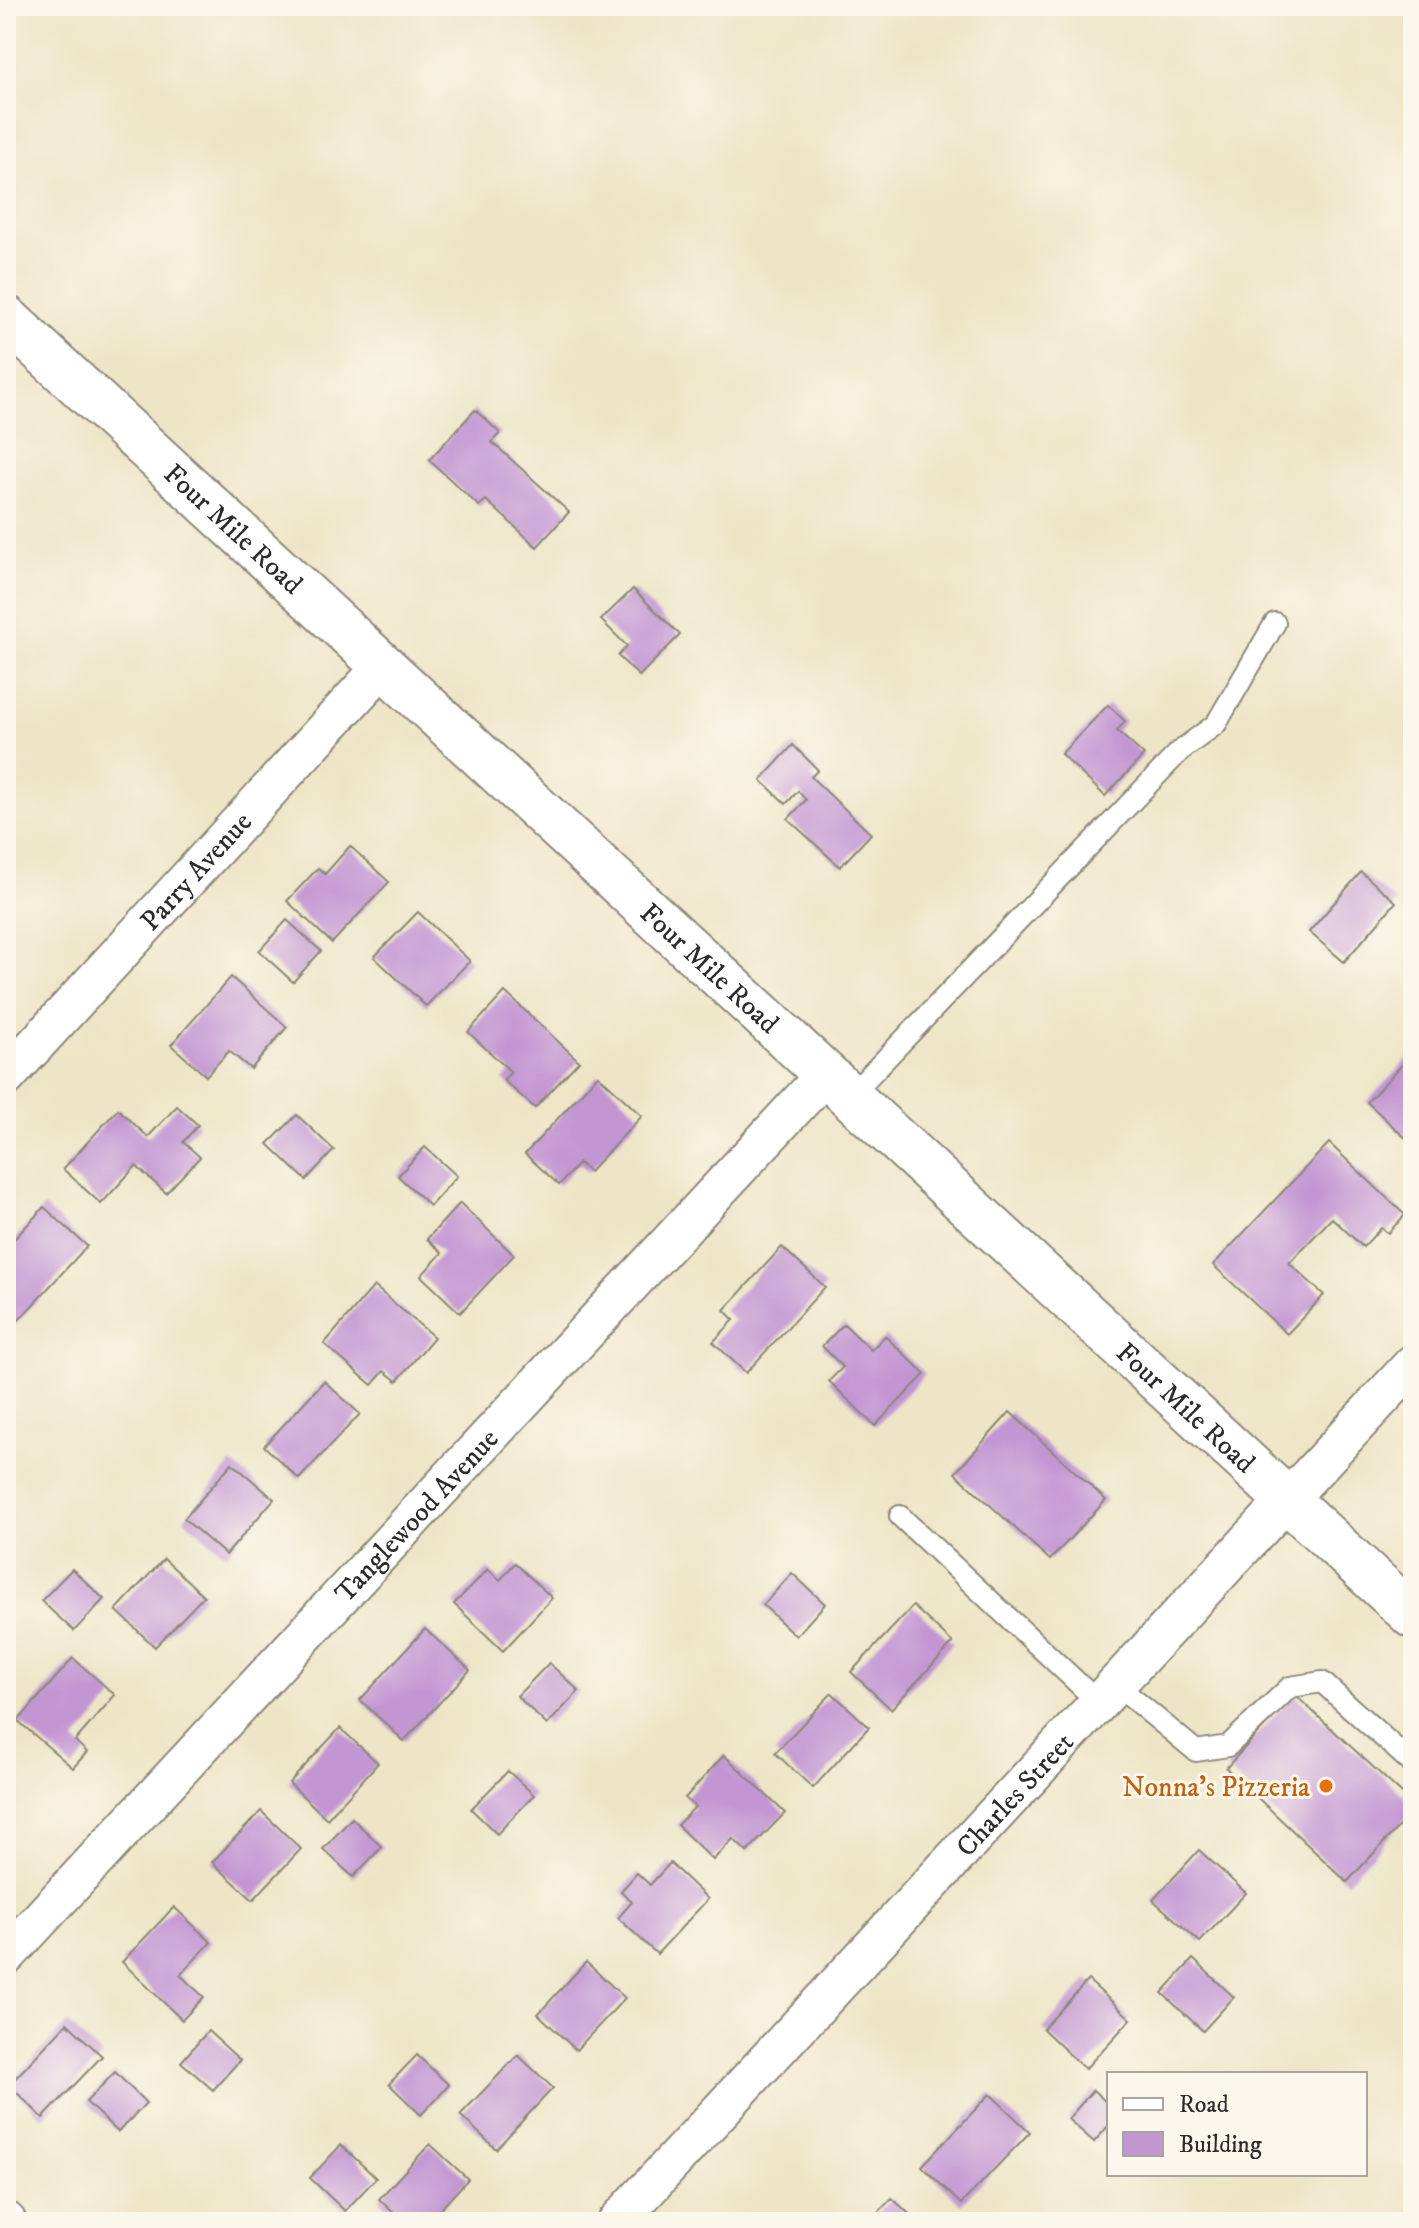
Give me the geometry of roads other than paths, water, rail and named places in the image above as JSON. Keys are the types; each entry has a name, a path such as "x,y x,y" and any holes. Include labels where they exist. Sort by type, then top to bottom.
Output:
{"main road":[{"name":"Four Mile Road","path":"6,318 1413,1616"}],"street":[{"name":"Parry Avenue","path":"6,1077 384,665"},
{"name":"Tanglewood Avenue","path":"6,1956 837,1086"},
{"name":"Charles Street","path":"617,2222 1413,1364"}],"lane":[{"path":"837,1086 997,945 1180,751 1216,724 1275,623"},
{"path":"900,1516 1106,1693 1196,1751 1228,1746 1290,1687 1322,1682 1413,1764"}],"place":[{"name":"Nonna's Pizzeria","path":"1326,1786"}]}
